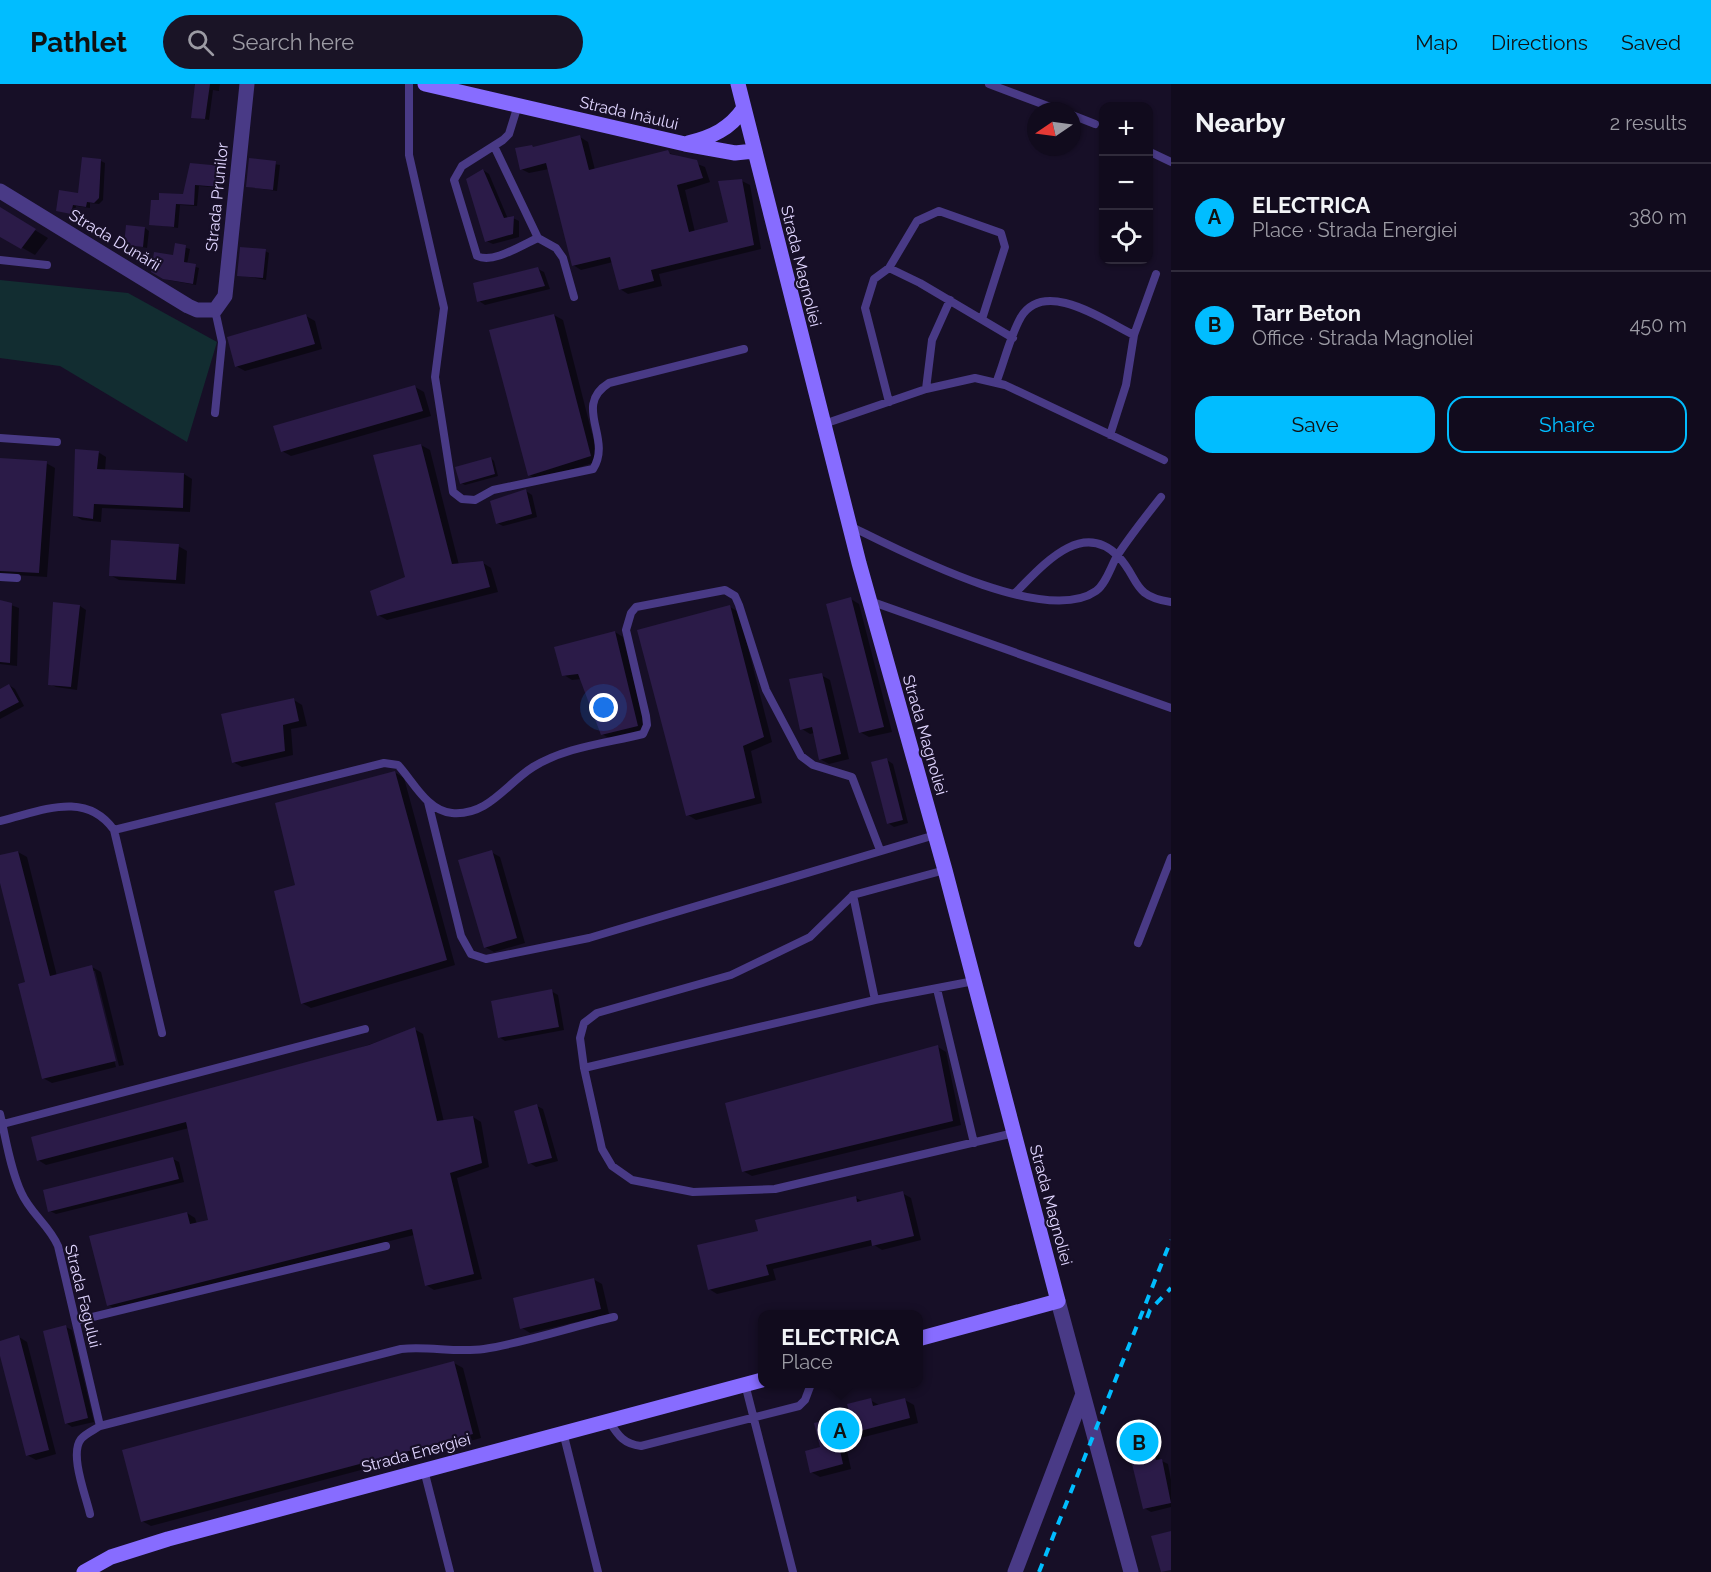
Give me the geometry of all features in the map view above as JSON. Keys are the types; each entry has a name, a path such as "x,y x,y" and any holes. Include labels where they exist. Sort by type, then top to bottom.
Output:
{"main road":[{"name":"Strada Inăului","path":"425,84 685,144 735,153 753,151"},
{"name":"Strada Magnoliei","path":"738,84 849,526 945,870 1058,1300"},
{"name":"Strada Inăului","path":"685,144 716,135 732,123 744,108"},
{"path":"923,1338 1058,1300"},
{"name":"Strada Energiei","path":"84,1572 111,1557 168,1539 608,1419 758,1381"}],"street":[{"name":"Strada Prunilor","path":"215,310 225,296 247,84"},
{"name":"Strada Dunării","path":"0,191 188,306 197,310 215,310"},
{"name":"Strada Magnoliei","path":"1058,1300 1131,1572"},
{"path":"1015,1572 1083,1394"}],"lane":[{"path":"409,84 409,155 444,308 435,377 453,492 462,499 475,500 494,490 593,469 600,449 593,414 593,399 598,390 609,383 744,349"},
{"path":"990,84 1037,102"},
{"path":"518,105 509,134 462,166 454,180 477,256 484,259 494,257 538,238"},
{"path":"1081,119 1095,124"},
{"path":"494,146 538,238 556,248 563,258 574,297"},
{"path":"1153,153 1171,162"},
{"path":"888,402 865,308 874,279 889,268 917,221 939,210 1001,232 1005,247 982,319"},
{"path":"0,260 47,265"},
{"path":"889,268 950,300 1013,338"},
{"path":"1110,435 1126,385 1134,335 1156,274"},
{"path":"996,383 1021,317 1033,304 1052,299 1075,306 1134,335"},
{"path":"927,389 932,340 950,300"},
{"path":"215,310 222,342 215,413"},
{"path":"823,424 927,389 975,378 996,383 1164,460"},
{"path":"0,438 57,442"},
{"path":"849,526 941,569 1014,594 1077,601 1098,590 1117,556 1161,496"},
{"path":"1014,594 1054,556 1076,543 1099,545 1117,556 1137,585 1152,599 1171,602"},
{"path":"0,577 17,578"},
{"path":"114,830 384,763 398,765 428,801 451,813 484,808 532,767 555,756 643,734 647,725 646,717 626,630 631,613 636,607 725,590 735,596 766,690 801,756 813,765 852,777 880,850"},
{"path":"869,600 1171,708"},
{"path":"428,801 461,936 471,954 486,959 589,938 935,835"},
{"path":"0,822 66,806 82,806 105,818 114,830 162,1033"},
{"path":"1138,943 1171,858"},
{"path":"945,870 853,895 810,938 731,975 597,1013 584,1023 580,1038 584,1068 602,1149 612,1166 632,1180 693,1192 775,1189 1014,1133"},
{"path":"853,895 875,1000"},
{"path":"584,1068 875,1000 974,981"},
{"path":"937,989 974,1143"},
{"path":"3,1124 365,1029"},
{"name":"Strada Fagului","path":"0,1114 20,1191 31,1210 51,1231 58,1246 100,1426"},
{"path":"76,1321 386,1245"},
{"path":"90,1514 75,1457 76,1447 81,1438 100,1426 401,1349 416,1347 463,1351 485,1349 614,1317"},
{"path":"745,1383 793,1572"},
{"path":"608,1419 621,1439 630,1445 641,1446 799,1406 805,1400 809,1388"},
{"path":"563,1432 598,1572"},
{"path":"424,1470 450,1572"}],"green space":[{"path":"0,280 128,293 217,342 187,442 60,366 0,358"}],"building":[{"path":"195,84 210,84 205,119 191,118"},
{"path":"580,135 589,170 668,150 670,154 697,160 703,178 677,185 689,232 728,222 718,181 742,179 754,245 651,270 654,281 619,290 610,257 572,266 546,163 520,170 515,148 532,145 533,147"},
{"path":"82,157 101,159 99,198 94,203 87,202 86,207 73,205 71,214 56,211 59,190 78,193"},
{"path":"249,158 276,161 273,190 246,187"},
{"path":"190,163 222,166 220,187 195,185 194,205 176,204 174,227 149,225 151,200 159,200 159,193 183,194"},
{"path":"483,169 504,218 514,216 513,234 485,242 466,179"},
{"path":"0,207 36,229 21,249 0,237"},
{"path":"126,225 145,227 143,247 124,245"},
{"path":"175,243 186,245 184,262 196,264 193,284 163,279 151,272 154,252 173,255"},
{"path":"240,247 266,249 263,278 237,276"},
{"path":"538,267 545,286 477,302 473,283"},
{"path":"306,314 315,344 235,367 227,337"},
{"path":"554,314 591,456 528,476 489,330"},
{"path":"415,385 423,411 281,452 273,426"},
{"path":"421,444 452,564 483,561 490,587 377,616 370,591 405,577 373,455"},
{"path":"75,449 99,451 97,469 184,473 183,508 94,504 93,519 73,516"},
{"path":"491,457 495,474 460,484 455,467"},
{"path":"0,458 47,461 39,573 0,571"},
{"path":"526,489 532,514 496,524 490,501"},
{"path":"111,540 179,544 176,580 109,576"},
{"path":"851,597 884,727 859,733 826,604"},
{"path":"0,600 12,603 10,663 0,662"},
{"path":"53,602 80,605 71,687 48,685"},
{"path":"730,605 764,737 743,746 755,798 686,816 637,630"},
{"path":"615,631 638,726 601,735 578,674 562,676 554,647"},
{"path":"822,673 841,754 819,760 812,727 800,730 789,679"},
{"path":"9,684 19,702 0,712 0,689"},
{"path":"294,698 299,721 283,725 285,751 232,763 221,714"},
{"path":"887,758 903,820 887,824 871,762"},
{"path":"395,771 447,960 301,1004 274,891 295,885 275,803"},
{"path":"492,850 517,938 484,948 458,860"},
{"path":"18,851 50,976 92,965 116,1061 42,1079 18,984 25,982 0,883 0,855"},
{"path":"552,989 559,1027 498,1038 491,1001"},
{"path":"415,1027 437,1121 473,1116 482,1163 450,1173 474,1274 425,1286 412,1229 107,1306 89,1236 187,1212 190,1224 208,1220 186,1122 37,1161 31,1137 369,1045"},
{"path":"938,1045 953,1121 742,1172 725,1103"},
{"path":"537,1104 552,1158 528,1164 514,1111"},
{"path":"173,1157 179,1179 48,1212 43,1190"},
{"path":"903,1191 914,1236 872,1246 871,1240 766,1265 769,1275 708,1290 697,1245 758,1231 755,1220 856,1196 857,1202"},
{"path":"594,1278 601,1309 520,1329 513,1298"},
{"path":"66,1325 88,1418 65,1424 43,1331"},
{"path":"19,1335 49,1450 26,1456 0,1356 0,1341"},
{"path":"454,1361 473,1434 141,1522 122,1450"},
{"path":"871,1398 873,1406 905,1398 910,1418 837,1437 843,1464 810,1473 805,1451 820,1447 814,1423 850,1415 847,1404"},
{"path":"1146,1421 1156,1460 1162,1459 1171,1503 1143,1509 1123,1427"},
{"path":"1171,1531 1171,1570 1161,1572 1151,1536"}],"railway":[{"path":"1039,1572 1171,1240"},
{"path":"1147,1318 1150,1310 1171,1288"}],"place":[{"name":"ELECTRICA","path":"840,1430"},
{"name":"Tarr Beton","path":"1139,1442"}]}
